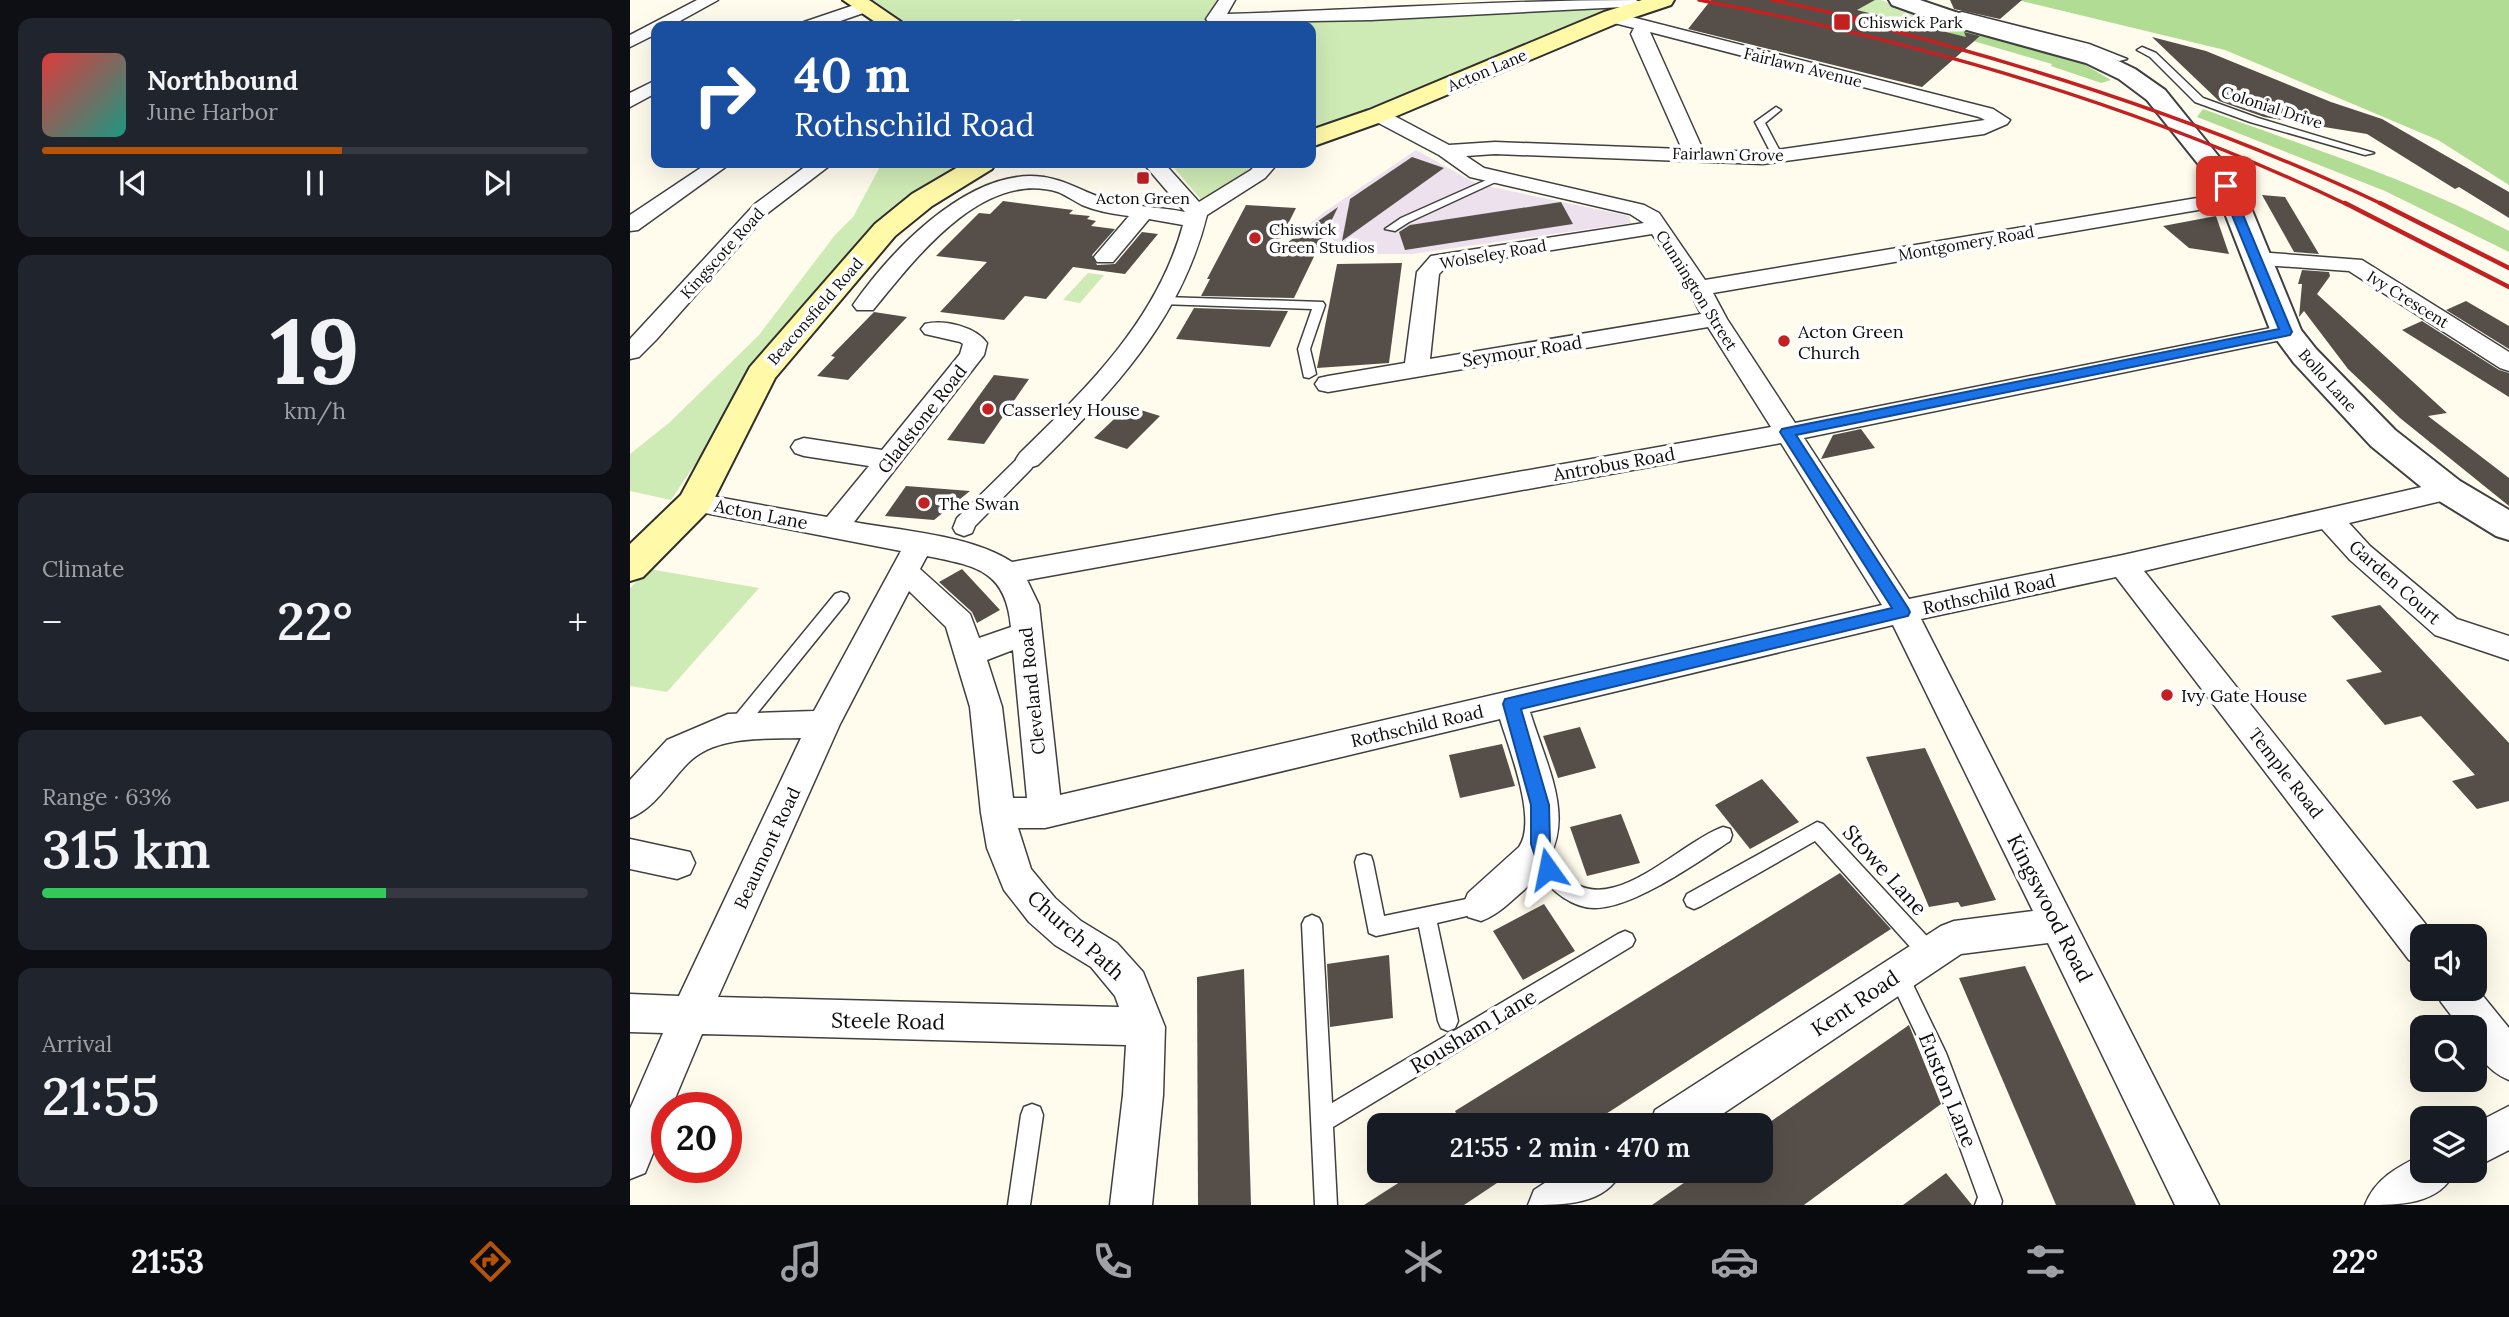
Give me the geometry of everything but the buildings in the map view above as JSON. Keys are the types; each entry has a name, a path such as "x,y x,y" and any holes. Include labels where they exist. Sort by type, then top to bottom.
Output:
{"main road":[{"path":"860,3 888,21"},
{"name":"Acton Lane","path":"1316,137 1378,116 1612,17 1649,11"},
{"name":"Beaconsfield Road","path":"695,502 761,374 886,230 922,200 975,168"},
{"name":"Acton Lane","path":"630,567 695,502"}],"street":[{"path":"669,21 710,0"},
{"name":"Fairlawn Avenue","path":"1227,0 1215,19 1371,15 1623,2 1994,117"},
{"name":"Bollo Lane","path":"1900,0 1947,18 2115,62 2157,94 2219,173 2233,198 2286,332 2330,385 2383,438 2448,490 2509,527"},
{"path":"821,21 860,3"},
{"path":"1649,11 1640,34 1695,155"},
{"path":"630,42 651,30"},
{"path":"630,101 651,88"},
{"name":"Cunnington Street","path":"1378,116 1446,150 1477,173 1637,209 1658,227 1902,612"},
{"name":"Fairlawn Grove","path":"1446,150 1495,148 1778,157 1984,128 2000,120 1994,117"},
{"path":"630,226 714,168"},
{"name":"Kingscote Road","path":"630,352 653,332 695,281 764,206 816,168"},
{"path":"1157,168 1196,217"},
{"path":"865,306 929,232 962,204 1002,186 1035,183 1060,186 1094,202 1184,218 1196,217 1263,168"},
{"name":"Montgomery Road","path":"1699,288 2233,198"},
{"path":"1105,257 1145,211"},
{"path":"964,528 965,523 1095,395 1164,301 1196,217"},
{"name":"Wolseley Road","path":"1417,369 1427,272 1432,265 1439,261 1658,227"},
{"name":"Ivy Crescent","path":"2257,259 2354,265 2509,363"},
{"name":"Seymour Road","path":"1319,379 1417,369 1715,319"},
{"name":"Gladstone Road","path":"834,528 972,355 975,343 968,336 933,328"},
{"name":"Antrobus Road","path":"1008,573 1787,432 2286,332"},
{"path":"804,447 890,460"},
{"name":"Rothschild Road","path":"998,813 1045,813 1902,612 2123,565 2448,490"},
{"name":"Acton Lane","path":"695,502 834,528 921,556"},
{"name":"Garden Court","path":"2328,518 2360,553 2446,627 2509,648"},
{"path":"921,556 994,563 1008,573"},
{"name":"Church Path","path":"921,556 914,578 959,622 986,707 998,813 1005,848 1017,879 1042,911 1068,933 1104,955 1113,965 1130,985 1146,1027 1143,1095 1131,1205"},
{"name":"Beaumont Road","path":"630,1158 690,1015 824,724 921,556"},
{"name":"Temple Road","path":"2123,565 2410,933"},
{"name":"Cleveland Road","path":"1008,573 1017,586 1024,606 1045,813"},
{"name":"Kingswood Road","path":"1902,612 2198,1205"},
{"path":"969,654 1027,634"},
{"path":"1481,905 1528,862 1540,844 1540,805 1511,704"},
{"path":"632,798 679,750 728,727 824,724"},
{"path":"630,854 677,863"},
{"name":"Kent Road","path":"1688,1113 1954,938 2057,925"},
{"path":"2463,1001 2509,1059"},
{"name":"Steele Road","path":"630,1013 1146,1027"},
{"path":"2487,1140 2509,1127"},
{"path":"1549,1205 1583,1183"},
{"path":"2386,1205 2401,1190 2413,1183"}],"lane":[{"path":"2115,62 2156,43"},
{"name":"Colonial Drive","path":"2142,50 2153,55 2199,100 2254,120 2368,153"},
{"path":"1776,110 1760,122 1778,157"},
{"path":"1391,229 1405,220 1497,179"},
{"path":"1164,301 1319,306 1304,349 1319,379"},
{"path":"736,727 841,598"},
{"name":"Stowe Lane","path":"1694,900 1817,830 1929,953"},
{"path":"1540,844 1548,869 1557,880 1574,893 1592,900 1610,898 1662,873 1723,835"},
{"path":"1364,862 1377,927 1481,905"},
{"path":"1426,915 1448,1021"},
{"path":"1312,924 1326,1205"},
{"name":"Rousham Lane","path":"1321,1122 1625,940"},
{"name":"Euston Lane","path":"1898,975 1936,1053 1992,1201 1986,1205"},
{"path":"1019,1205 1032,1115"}],"shaded area":[{"path":"1416,150 1477,184 1629,216 1631,223 1412,254 1324,254 1289,240 1323,213"}],"green space":[{"path":"873,0 1221,0 1208,21 904,21"},
{"path":"1875,0 1941,23 1932,29 1856,10"},
{"path":"2017,0 2509,0 2509,185 2438,140 2225,50"},
{"path":"1611,7 1617,10 1373,108 1369,107 1356,116 1316,127 1316,21 1208,21"},
{"path":"1941,23 2075,59 2111,80 2101,83 2051,66 2052,64 1932,29"},
{"path":"2203,109 2358,165 2472,213 2509,231 2509,252 2385,191 2197,117"},
{"path":"879,168 959,168 914,199 828,277 747,374 710,442 671,500 630,491 630,454 670,422 759,335 835,235 853,217"},
{"path":"1174,168 1251,168 1202,201"},
{"path":"1088,273 1104,275 1080,303 1063,300"},
{"path":"649,569 759,588 667,692 630,686 630,588"}],"railway":[{"path":"1699,0 1866,36 2031,81 2191,137 2348,205"},
{"path":"1772,0 1861,19"},
{"path":"1851,20 1987,57 2122,99 2254,148 2384,205"},
{"path":"2345,203 2509,287"},
{"path":"2380,203 2384,205"},
{"path":"2384,205 2509,268"}],"place":[{"name":"Chiswick Park","path":"1842,22"},
{"name":"Acton Green","path":"1143,178"},
{"name":"Chiswick Green Studios","path":"1255,238"},
{"name":"Acton Green Church","path":"1784,341"},
{"name":"Casserley House","path":"988,409"},
{"name":"The Swan","path":"924,503"},
{"name":"Ivy Gate House","path":"2167,695"}],"route":[{"path":"1548,869 1540,844 1540,805 1511,704 1902,612 1787,432 2286,332 2226,186"}]}
